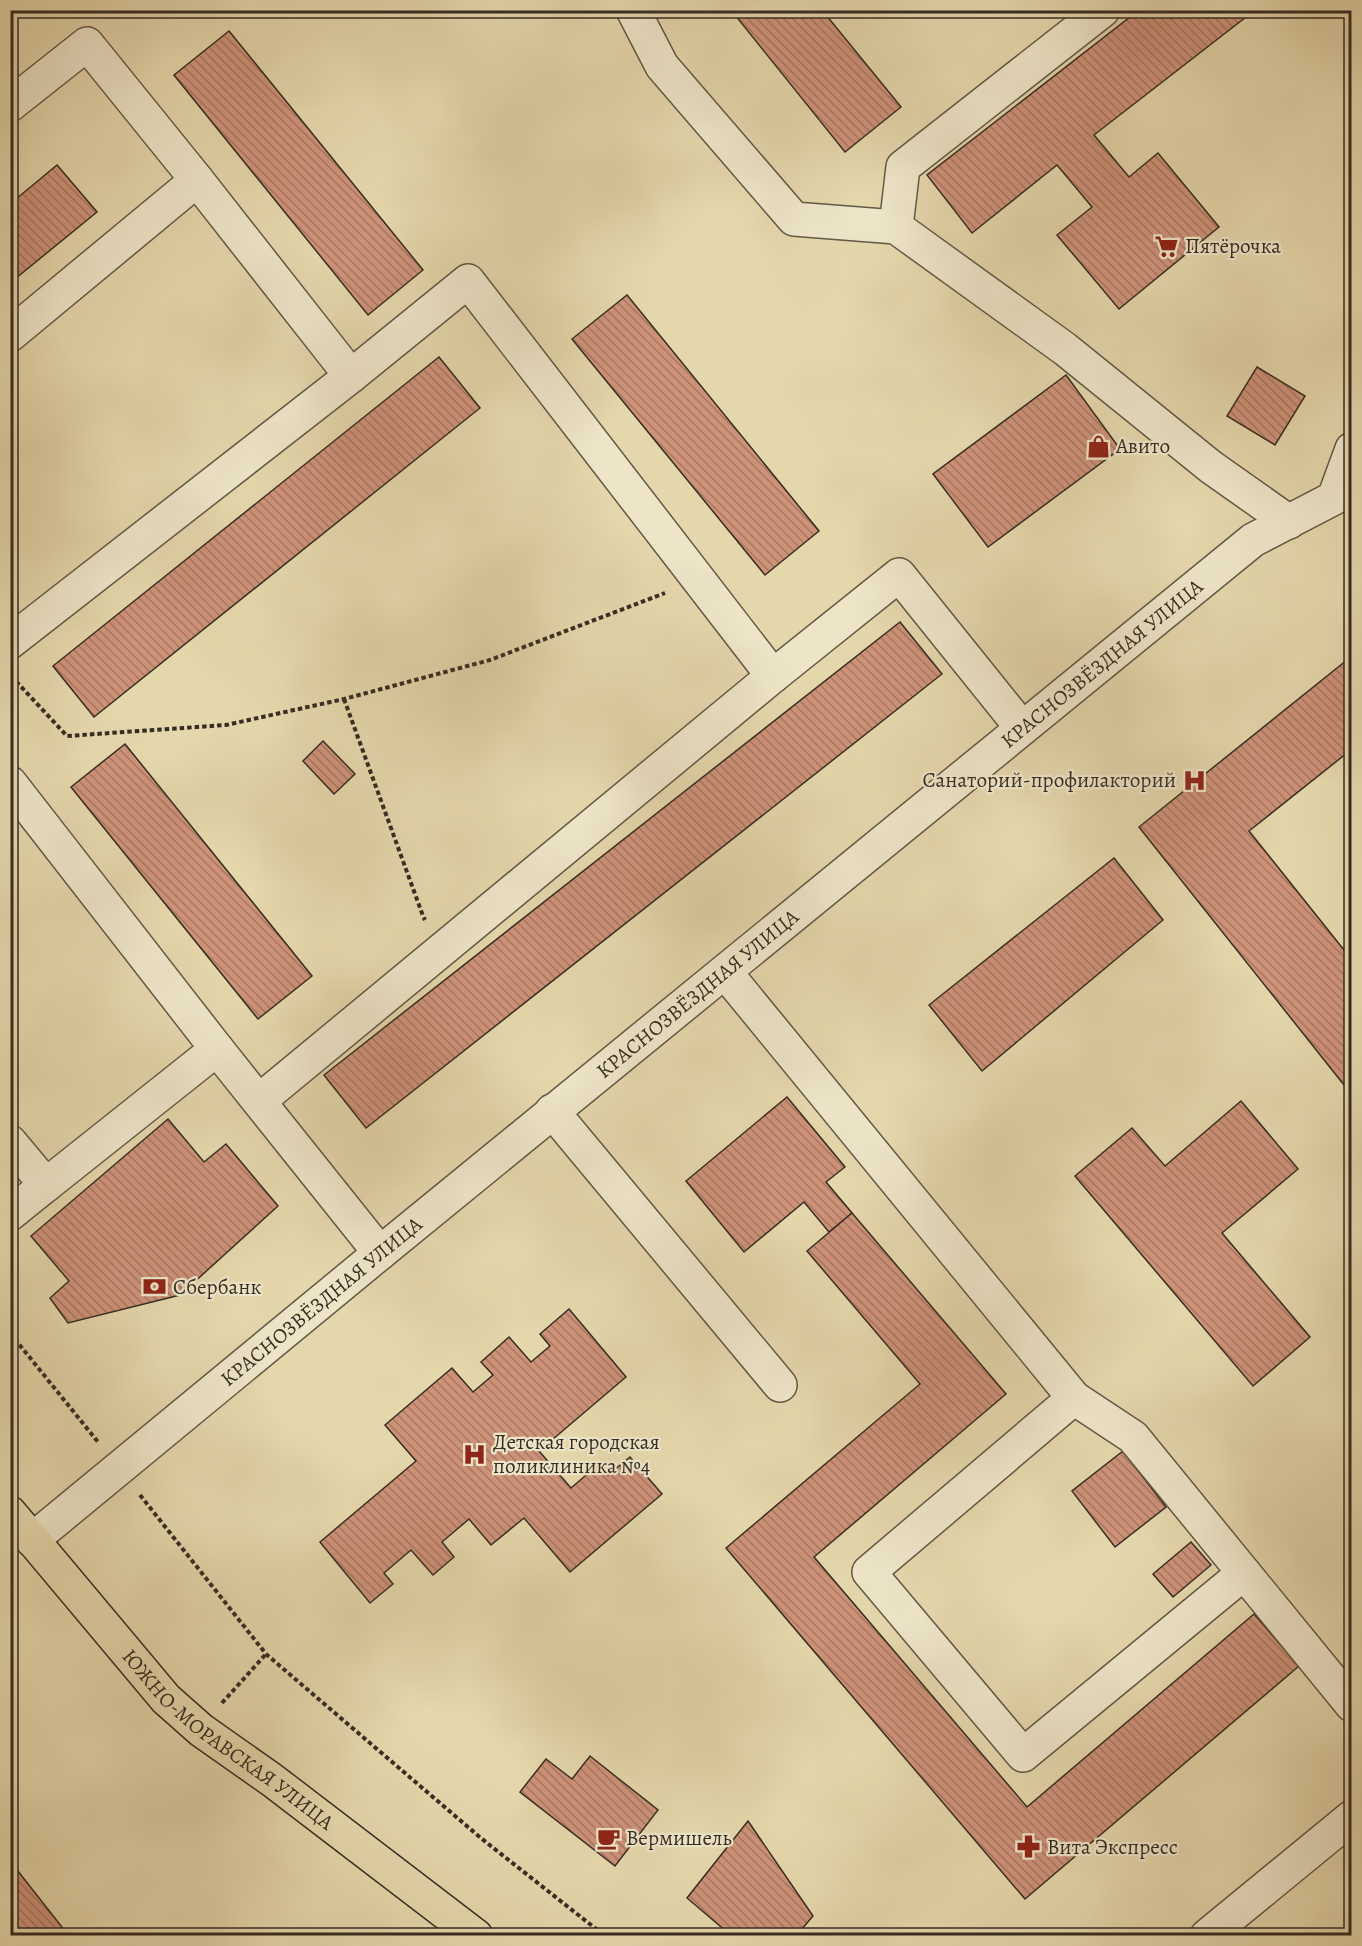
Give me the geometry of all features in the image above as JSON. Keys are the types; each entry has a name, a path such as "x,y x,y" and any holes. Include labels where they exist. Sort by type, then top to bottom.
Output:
{"main road":[{"name":"ЮЖНО-МОРАВСКАЯ УЛИЦА","path":"10,1513 166,1699 201,1730 272,1780 476,1935"}],"street":[{"path":"613,10 794,219 896,227 1065,349 1211,467 1289,522"},
{"path":"633,10 663,66"},
{"path":"896,227 903,167 1103,10"},
{"path":"10,105 87,44 351,376"},
{"path":"10,335 197,180"},
{"path":"10,642 351,376 468,281 773,676"},
{"name":"КРАСНОЗВЁЗДНАЯ УЛИЦА","path":"32,1540 552,1111 1253,540 1289,522 1343,502 1352,449"},
{"path":"259,1101 773,676 899,575 1022,728"},
{"path":"10,783 217,1049 380,1253"},
{"path":"725,972 1074,1398 1133,1437 1352,1705"},
{"path":"10,1214 217,1049"},
{"path":"552,1111 780,1385"},
{"path":"10,1142 46,1185"},
{"path":"1074,1398 869,1572 1023,1755 1244,1574"},
{"path":"1208,1935 1240,1925 1352,1817"}],"path":[{"path":"10,675 67,736 226,725 344,699 490,660 700,580"},
{"path":"344,699 423,916"},
{"path":"10,1333 266,1654 482,1839 605,1935"},
{"path":"201,1730 231,1692 266,1654"}],"building":[{"path":"731,10 822,10 901,107 845,152"},
{"path":"1139,10 1255,10 1094,135 1129,177 1158,153 1219,227 1119,309 1057,235 1092,207 1057,165 972,233 927,175"},
{"path":"229,31 423,270 368,315 174,75"},
{"path":"57,165 97,212 10,283 10,204"},
{"path":"627,295 819,531 765,575 572,339"},
{"path":"439,357 480,408 94,717 53,666"},
{"path":"1257,367 1305,396 1275,445 1227,416"},
{"path":"1066,375 1120,449 988,547 933,474"},
{"path":"900,622 942,674 366,1128 324,1075"},
{"path":"1352,656 1352,749 1249,831 1352,960 1352,1095 1139,827"},
{"path":"323,741 355,774 334,794 303,761"},
{"path":"125,744 312,976 258,1019 71,787"},
{"path":"1114,858 1163,920 982,1071 929,1005"},
{"path":"787,1097 845,1167 826,1182 852,1213 829,1232 804,1202 744,1252 686,1181"},
{"path":"1241,1101 1298,1169 1222,1233 1310,1337 1253,1386 1075,1176 1132,1128 1165,1166"},
{"path":"168,1119 204,1162 226,1144 278,1206 180,1295 68,1323 50,1298 69,1281 31,1236"},
{"path":"852,1213 1006,1394 814,1557 1027,1807 1254,1614 1299,1666 1025,1899 726,1548 920,1384 807,1251"},
{"name":"Детская городская поликлиника №4","path":"569,1309 626,1377 539,1451 571,1488 599,1464 608,1475 630,1457 662,1494 570,1572 524,1518 491,1545 469,1519 442,1542 454,1557 433,1575 411,1550 384,1573 393,1584 370,1603 320,1542 416,1461 385,1425 452,1368 473,1392 493,1375 481,1362 509,1337 531,1362 550,1346 540,1334"},
{"path":"1123,1451 1166,1507 1115,1547 1072,1491"},
{"path":"1191,1542 1211,1565 1173,1597 1153,1574"},
{"name":"Вермишель","path":"590,1756 658,1810 615,1866 520,1792 546,1759 572,1779"},
{"path":"748,1821 813,1916 796,1936 724,1936 727,1932 687,1898"},
{"path":"10,1861 69,1936 10,1936"}],"place":[{"name":"Пятёрочка","path":"1167,246"},
{"name":"Авито","path":"1098,446"},
{"name":"Cанаторий-профилакторий","path":"1194,780"},
{"name":"Сбербанк","path":"155,1287"},
{"name":"Детская городская поликлиника №4","path":"475,1454"},
{"name":"Вермишель","path":"608,1838"},
{"name":"Вита Экспресс","path":"1029,1847"}]}
